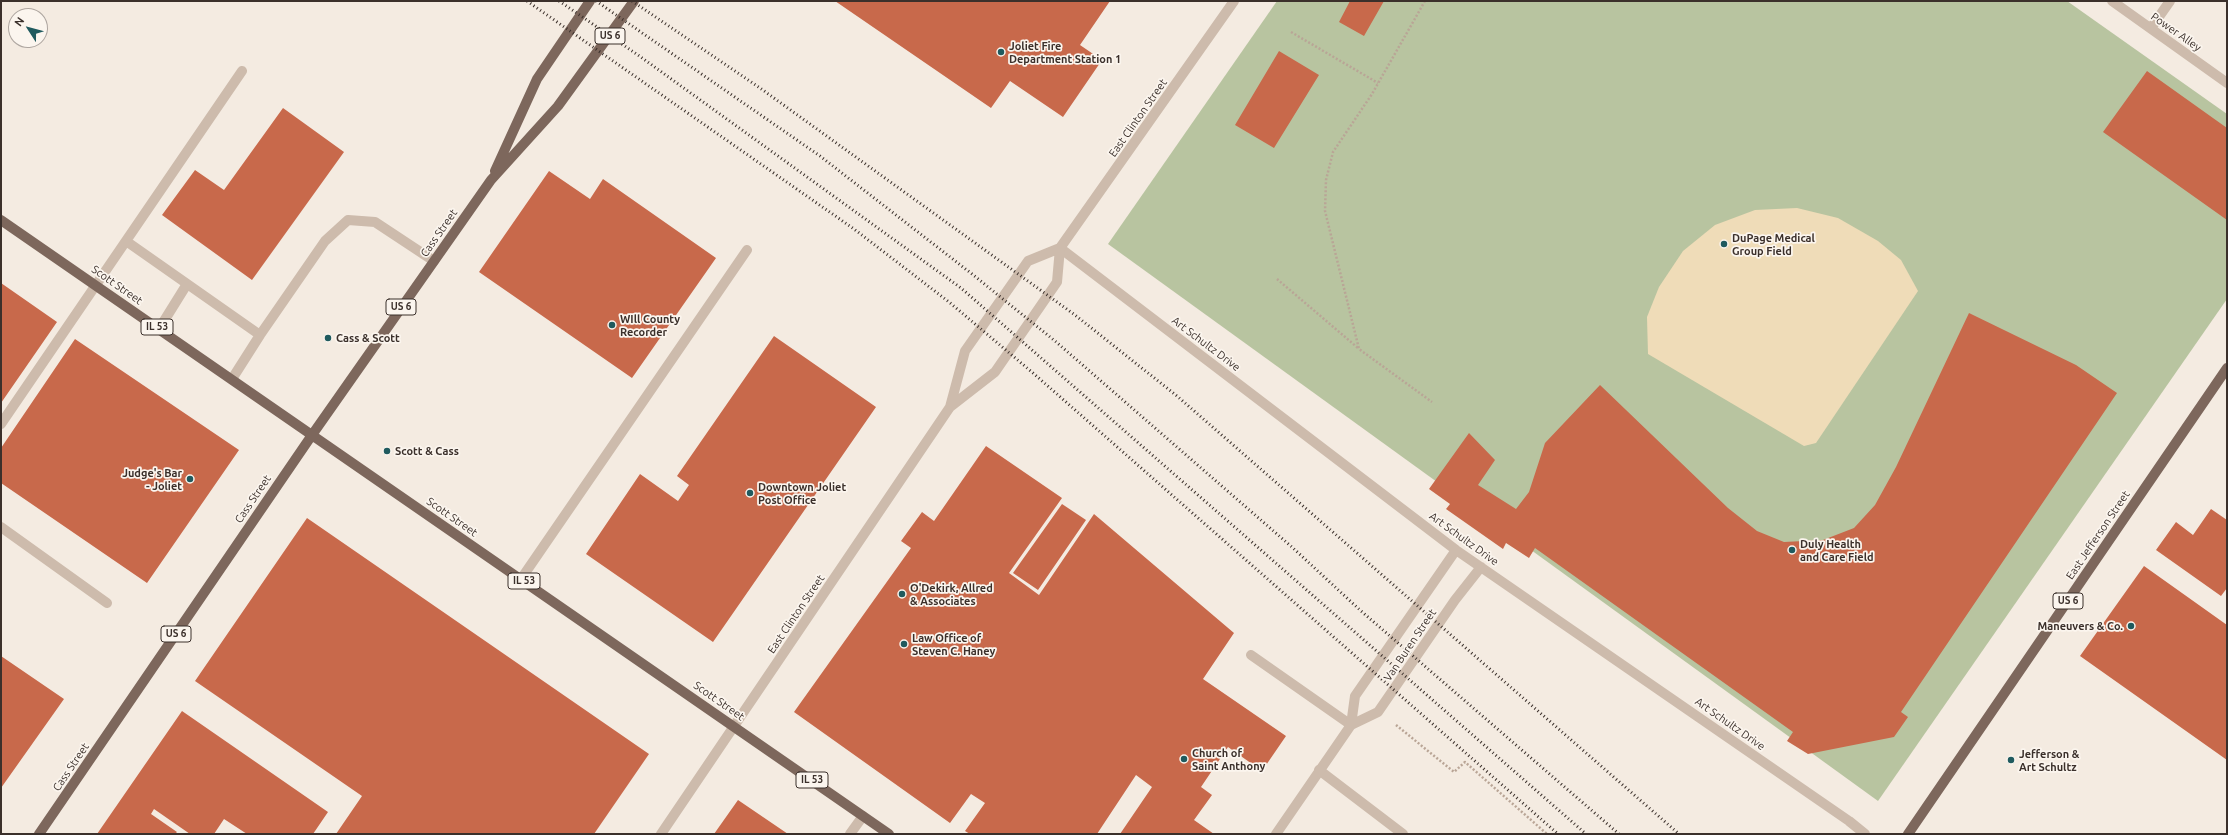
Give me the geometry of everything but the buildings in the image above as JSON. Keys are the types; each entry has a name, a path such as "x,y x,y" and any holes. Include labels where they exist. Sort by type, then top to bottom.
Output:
{"main road":[{"name":"Cass Street","path":"491,180 537,79 590,1"},
{"name":"Cass Street","path":"39,834 312,435 491,180 558,106 634,1"},
{"name":"Scott Street","path":"1,220 232,378 312,435 735,726 889,834"},
{"name":"East Jefferson Street","path":"1908,834 2227,368"}],"street":[{"name":"East Clinton Street","path":"950,407 995,372 1057,282 1060,248 1234,1"},
{"name":"Power Alley","path":"2112,1 2227,83"},
{"path":"2150,28 2170,1"},
{"path":"1,424 242,70"},
{"path":"232,378 325,241 348,220 375,222 434,261"},
{"path":"126,241 260,335"},
{"name":"East Clinton Street","path":"661,834 950,407 966,351 1028,261 1060,248"},
{"name":"Art Schultz Drive","path":"1060,248 1456,550 1842,816 1865,834"},
{"path":"521,579 747,250"},
{"path":"159,328 187,284"},
{"path":"1,527 107,604"},
{"name":"Van Buren Street","path":"1276,834 1351,725 1355,696 1456,550"},
{"name":"Van Buren Street","path":"1351,725 1378,712 1455,600 1481,567"},
{"path":"1251,655 1351,725"},
{"path":"1319,770 1403,834"},
{"path":"850,834 863,816"}],"path":[{"path":"1358,349 1327,224 1325,193 1328,166 1333,152 1378,83 1425,1"},
{"path":"1291,32 1378,83"},
{"path":"1277,279 1358,349 1432,402"},
{"path":"1409,735 1454,772 1465,762 1547,834"}],"green space":[{"name":"Duly Health and Care Field","path":"1277,1 2067,1 2227,114 2227,299 1878,801 1108,244"}],"sand":[{"path":"1797,208 1838,218 1878,241 1901,260 1918,291 1816,443 1804,446 1648,354 1647,317 1659,287 1683,251 1715,225 1755,210"}],"railway":[{"path":"527,1 854,229 949,302 1033,373 1558,834"},
{"path":"559,1 638,55 961,288 1586,834"},
{"path":"596,1 820,156 972,274 1055,341 1293,548 1361,611 1619,834"},
{"path":"632,1 760,88 1075,315 1177,396 1679,834"}],"place":[{"name":"Joliet Fire Department Station 1","path":"1001,52"},
{"name":"DuPage Medical Group Field","path":"1724,244"},
{"name":"WIll County Recorder","path":"612,325"},
{"name":"Cass & Scott","path":"328,338"},
{"name":"Scott & Cass","path":"387,451"},
{"name":"Judge's Bar - Joliet","path":"190,479"},
{"name":"Downtown Joliet Post Office","path":"750,493"},
{"name":"Duly Health and Care Field","path":"1792,550"},
{"name":"O'Dekirk, Allred & Associates","path":"902,594"},
{"name":"Maneuvers & Co.","path":"2131,626"},
{"name":"Law Office of Steven C. Haney","path":"904,644"},
{"name":"Church of Saint Anthony","path":"1184,759"},
{"name":"Jefferson & Art Schultz","path":"2011,760"}]}
